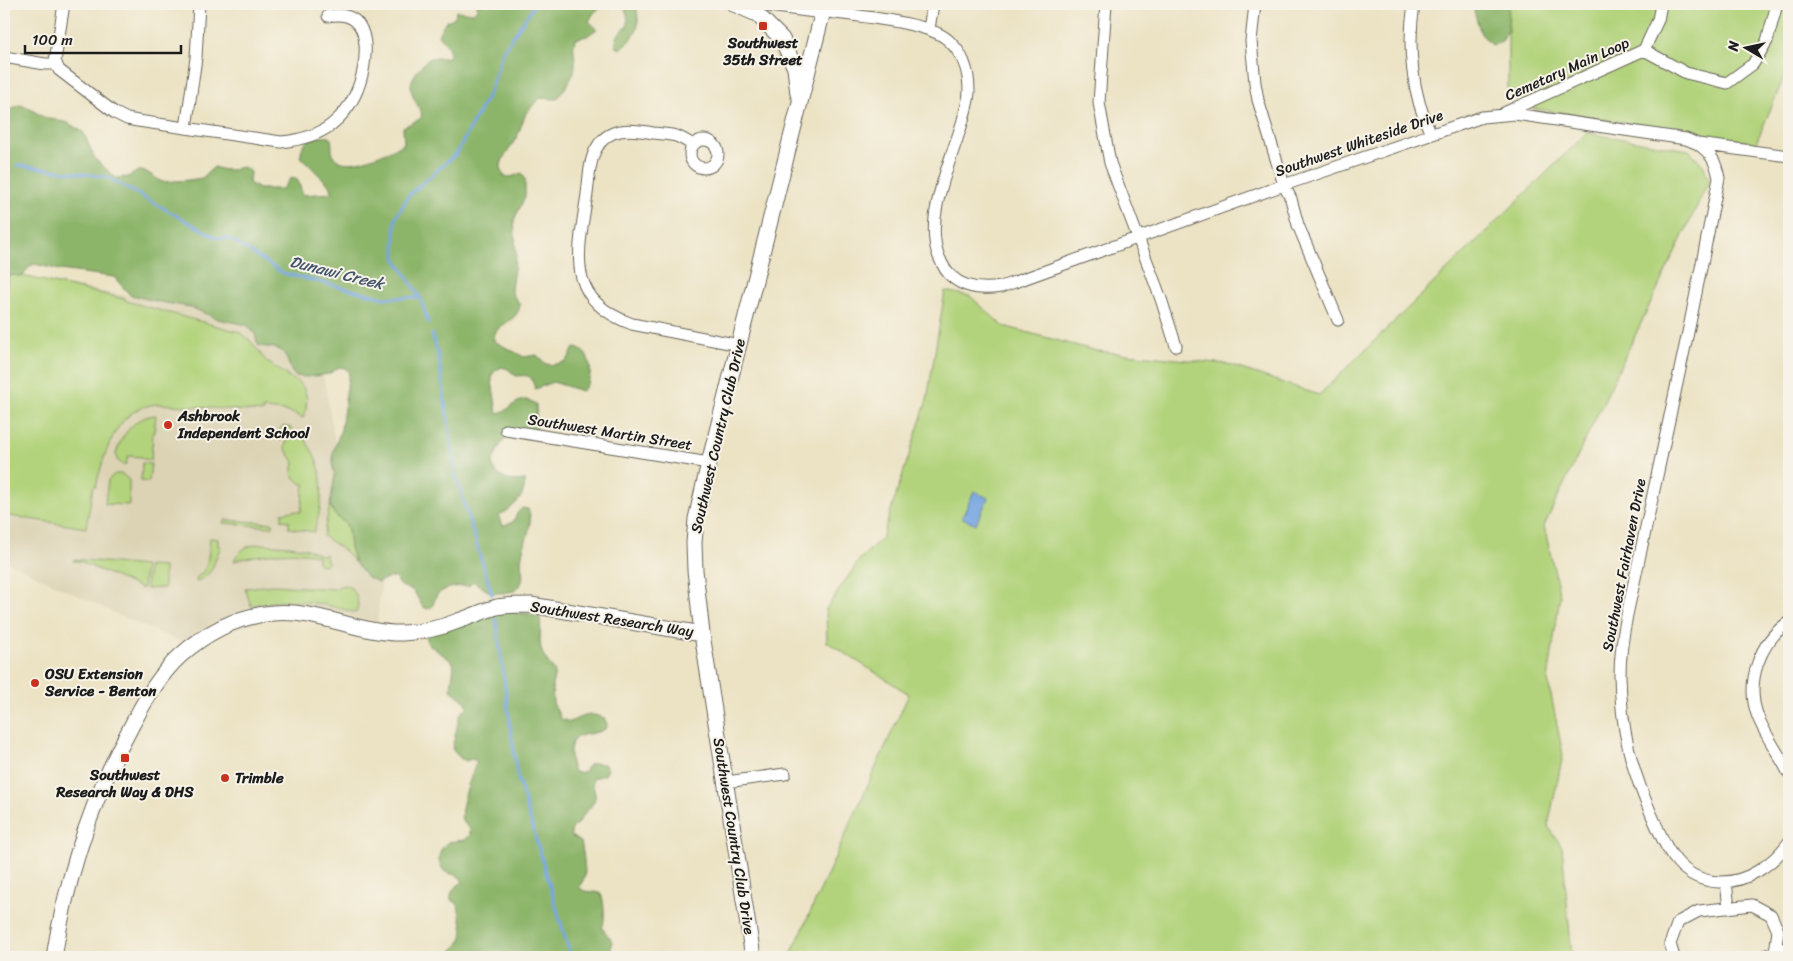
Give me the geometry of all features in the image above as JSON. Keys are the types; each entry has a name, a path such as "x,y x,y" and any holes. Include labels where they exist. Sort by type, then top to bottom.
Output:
{"street":[{"path":"64,4 56,64 62,73 115,113 127,119 282,142 314,135 333,124 356,94 361,79 366,44 364,34 353,20 344,15 328,16"},
{"path":"186,128 196,58 199,4"},
{"path":"734,4 757,14 782,40 795,68 799,105"},
{"path":"769,4 929,29 933,4"},
{"path":"1106,4 1099,102 1100,118 1110,163 1161,299 1176,346"},
{"path":"1255,4 1251,41 1258,100 1298,225 1338,320"},
{"path":"1414,4 1410,36 1412,59 1423,114 1432,134"},
{"name":"Cemetary Main Loop","path":"1502,114 1644,50 1658,20 1661,4"},
{"name":"Cemetary Main Loop","path":"1644,50 1686,73 1727,83 1753,64 1768,41 1777,4"},
{"name":"Southwest Country Club Drive","path":"752,957 702,634 694,544 696,519 709,463 823,11"},
{"name":"Southwest Whiteside Drive","path":"929,29 947,38 957,48 969,77 968,102 941,190 934,228 938,254 946,271 954,279 974,288 988,289 1001,287 1284,185 1482,117 1515,114 1686,139 1698,144 1789,156"},
{"path":"4,57 56,64"},
{"path":"693,145 676,136 631,129 613,133 601,142 594,154 590,173 579,246 580,272 593,299 604,310 618,318 632,324 739,345"},
{"name":"Southwest Fairhaven Drive","path":"1698,144 1713,157 1719,178 1621,649 1620,675 1625,739 1632,768 1661,836 1671,855 1680,866 1691,874 1711,881 1726,882 1743,878 1761,870 1775,859 1789,842"},
{"name":"Southwest Martin Street","path":"506,430 709,463"},
{"name":"Southwest Research Way","path":"54,957 74,862 89,817 116,754 141,708 170,666 198,640 216,630 238,621 258,616 288,613 328,618 370,631 392,633 415,632 442,627 498,607 531,605 702,634"},
{"path":"1789,622 1774,634 1762,652 1756,667 1753,693 1756,709 1762,724 1789,774"},
{"path":"726,782 785,774"},
{"path":"1726,882 1729,908"},
{"path":"1674,957 1670,944 1678,922 1699,911 1752,905 1771,914 1778,931 1775,952"},
{"path":"1761,957 1789,947"}],"shaded area":[{"name":"Ashbrook Independent School","path":"9,275 245,316 321,364 343,486 383,568 377,623 306,607 186,644 127,619 4,560 4,296"}],"green space":[{"path":"477,4 636,4 638,24 632,38 621,49 616,47 616,40 627,27 628,19 624,8 616,6 603,7 595,12 589,21 597,29 587,36 575,39 575,68 569,82 557,99 540,98 526,113 517,137 503,159 501,171 504,176 511,177 522,173 525,179 525,197 514,220 516,256 511,289 520,305 515,316 497,330 494,335 494,341 524,357 537,355 546,364 552,365 568,359 574,348 580,350 588,359 590,366 589,380 582,391 553,382 535,389 530,377 516,376 508,369 502,367 492,375 497,413 503,412 520,401 525,400 536,404 537,430 507,437 500,446 492,463 497,473 505,479 514,481 525,480 523,492 517,502 499,516 503,526 513,522 522,508 528,509 530,521 521,560 522,581 515,591 491,593 473,581 469,586 443,590 436,596 432,607 427,609 422,606 414,591 401,585 396,578 390,577 378,582 367,577 355,563 345,523 335,515 330,505 335,475 333,453 341,429 349,372 345,368 339,367 329,374 307,377 295,376 284,354 275,348 258,345 255,334 247,325 218,319 190,307 130,295 114,277 60,270 35,264 30,266 23,276 9,275 4,296 4,112 19,105 26,106 43,117 68,123 83,132 95,159 116,178 128,177 138,171 145,171 162,182 189,180 202,178 214,167 231,170 242,167 250,172 249,183 259,189 282,189 290,179 296,178 303,195 332,193 331,187 301,157 301,151 306,142 314,138 330,137 334,157 343,162 351,163 370,159 404,144 403,127 422,116 412,93 411,83 413,78 430,58 447,58 449,48 438,35 445,22 455,17 456,11 473,13 477,9"},
{"path":"1472,4 1509,4 1508,29 1503,40 1493,46 1481,34"},
{"path":"1508,4 1789,4 1789,66 1756,143 1530,108 1508,93"},
{"path":"1587,133 1689,150 1704,166 1709,181 1544,526 1560,596 1548,680 1563,755 1548,826 1562,847 1572,957 790,957 909,694 827,642 826,609 860,559 882,538 927,400 945,291 970,296 1003,326 1097,351 1227,364 1319,395"},
{"path":"9,275 23,276 125,299 126,301 239,332 250,340 266,361 287,375 287,377 294,379 303,388 307,399 303,418 289,412 269,409 263,409 263,412 159,404 144,407 132,413 115,433 104,459 96,486 93,487 86,528 4,515 4,296"},
{"path":"156,415 151,460 128,456 126,464 123,465 117,460 116,454 125,433 141,419"},
{"path":"283,426 291,428 292,432 287,438 279,440 277,437 278,431"},
{"path":"296,433 304,438 315,456 321,477 320,511 314,532 289,528 289,521 282,520 282,513 301,512 304,484 300,483 292,475 294,462 285,448 286,442"},
{"path":"142,463 151,464 149,482 141,481"},
{"path":"115,474 122,474 129,480 129,505 105,504 108,480"},
{"path":"330,505 335,515 345,523 348,529 350,547 355,563 346,552 323,536"},
{"path":"225,520 273,523 272,527 223,523"},
{"path":"210,538 218,539 218,546 221,547 213,567 207,575 196,582 197,577 206,565"},
{"path":"264,544 302,548 322,556 325,554 328,563 326,565 318,564 318,556 288,552 234,561 242,550"},
{"path":"74,559 145,566 143,589 79,561 73,561"},
{"path":"148,566 164,567 164,588 146,589"},
{"path":"273,585 335,589 346,585 354,591 358,608 356,613 330,606 291,601 251,606 245,588"},
{"path":"490,609 530,614 540,618 541,648 544,657 555,673 552,685 553,703 561,719 570,722 583,716 594,715 604,718 607,724 605,729 599,732 577,737 571,745 570,752 574,772 580,773 585,771 590,764 595,763 604,764 608,769 605,775 593,778 594,802 582,816 579,823 575,825 571,831 571,836 581,842 585,876 579,887 584,891 601,893 604,911 602,928 613,942 608,957 447,957 459,942 462,934 463,929 458,906 456,902 451,900 451,894 463,882 460,877 444,871 441,867 439,856 442,848 448,842 465,840 470,835 470,829 462,820 461,815 466,791 477,761 471,759 466,761 460,758 452,749 460,714 468,706 465,701 451,690 453,662 428,644 426,639 428,634"}],"water":[{"path":"974,491 988,498 976,524 962,518"}],"waterway":[{"name":"Dunawi Creek","path":"17,165 107,177 217,238 230,239 283,273 385,298 420,297 395,258 395,219 409,195 457,153 490,91 503,51 535,4"},
{"path":"420,297 428,322"},
{"path":"432,334 438,354 456,476 492,595"},
{"path":"496,619 517,775 571,957"}],"place":[{"name":"Southwest 35th Street","path":"763,26"},
{"name":"Ashbrook Independent School","path":"168,425"},
{"name":"OSU Extension Service - Benton","path":"35,683"},
{"name":"Southwest Research Way & DHS","path":"125,758"},
{"name":"Trimble","path":"225,778"}]}
